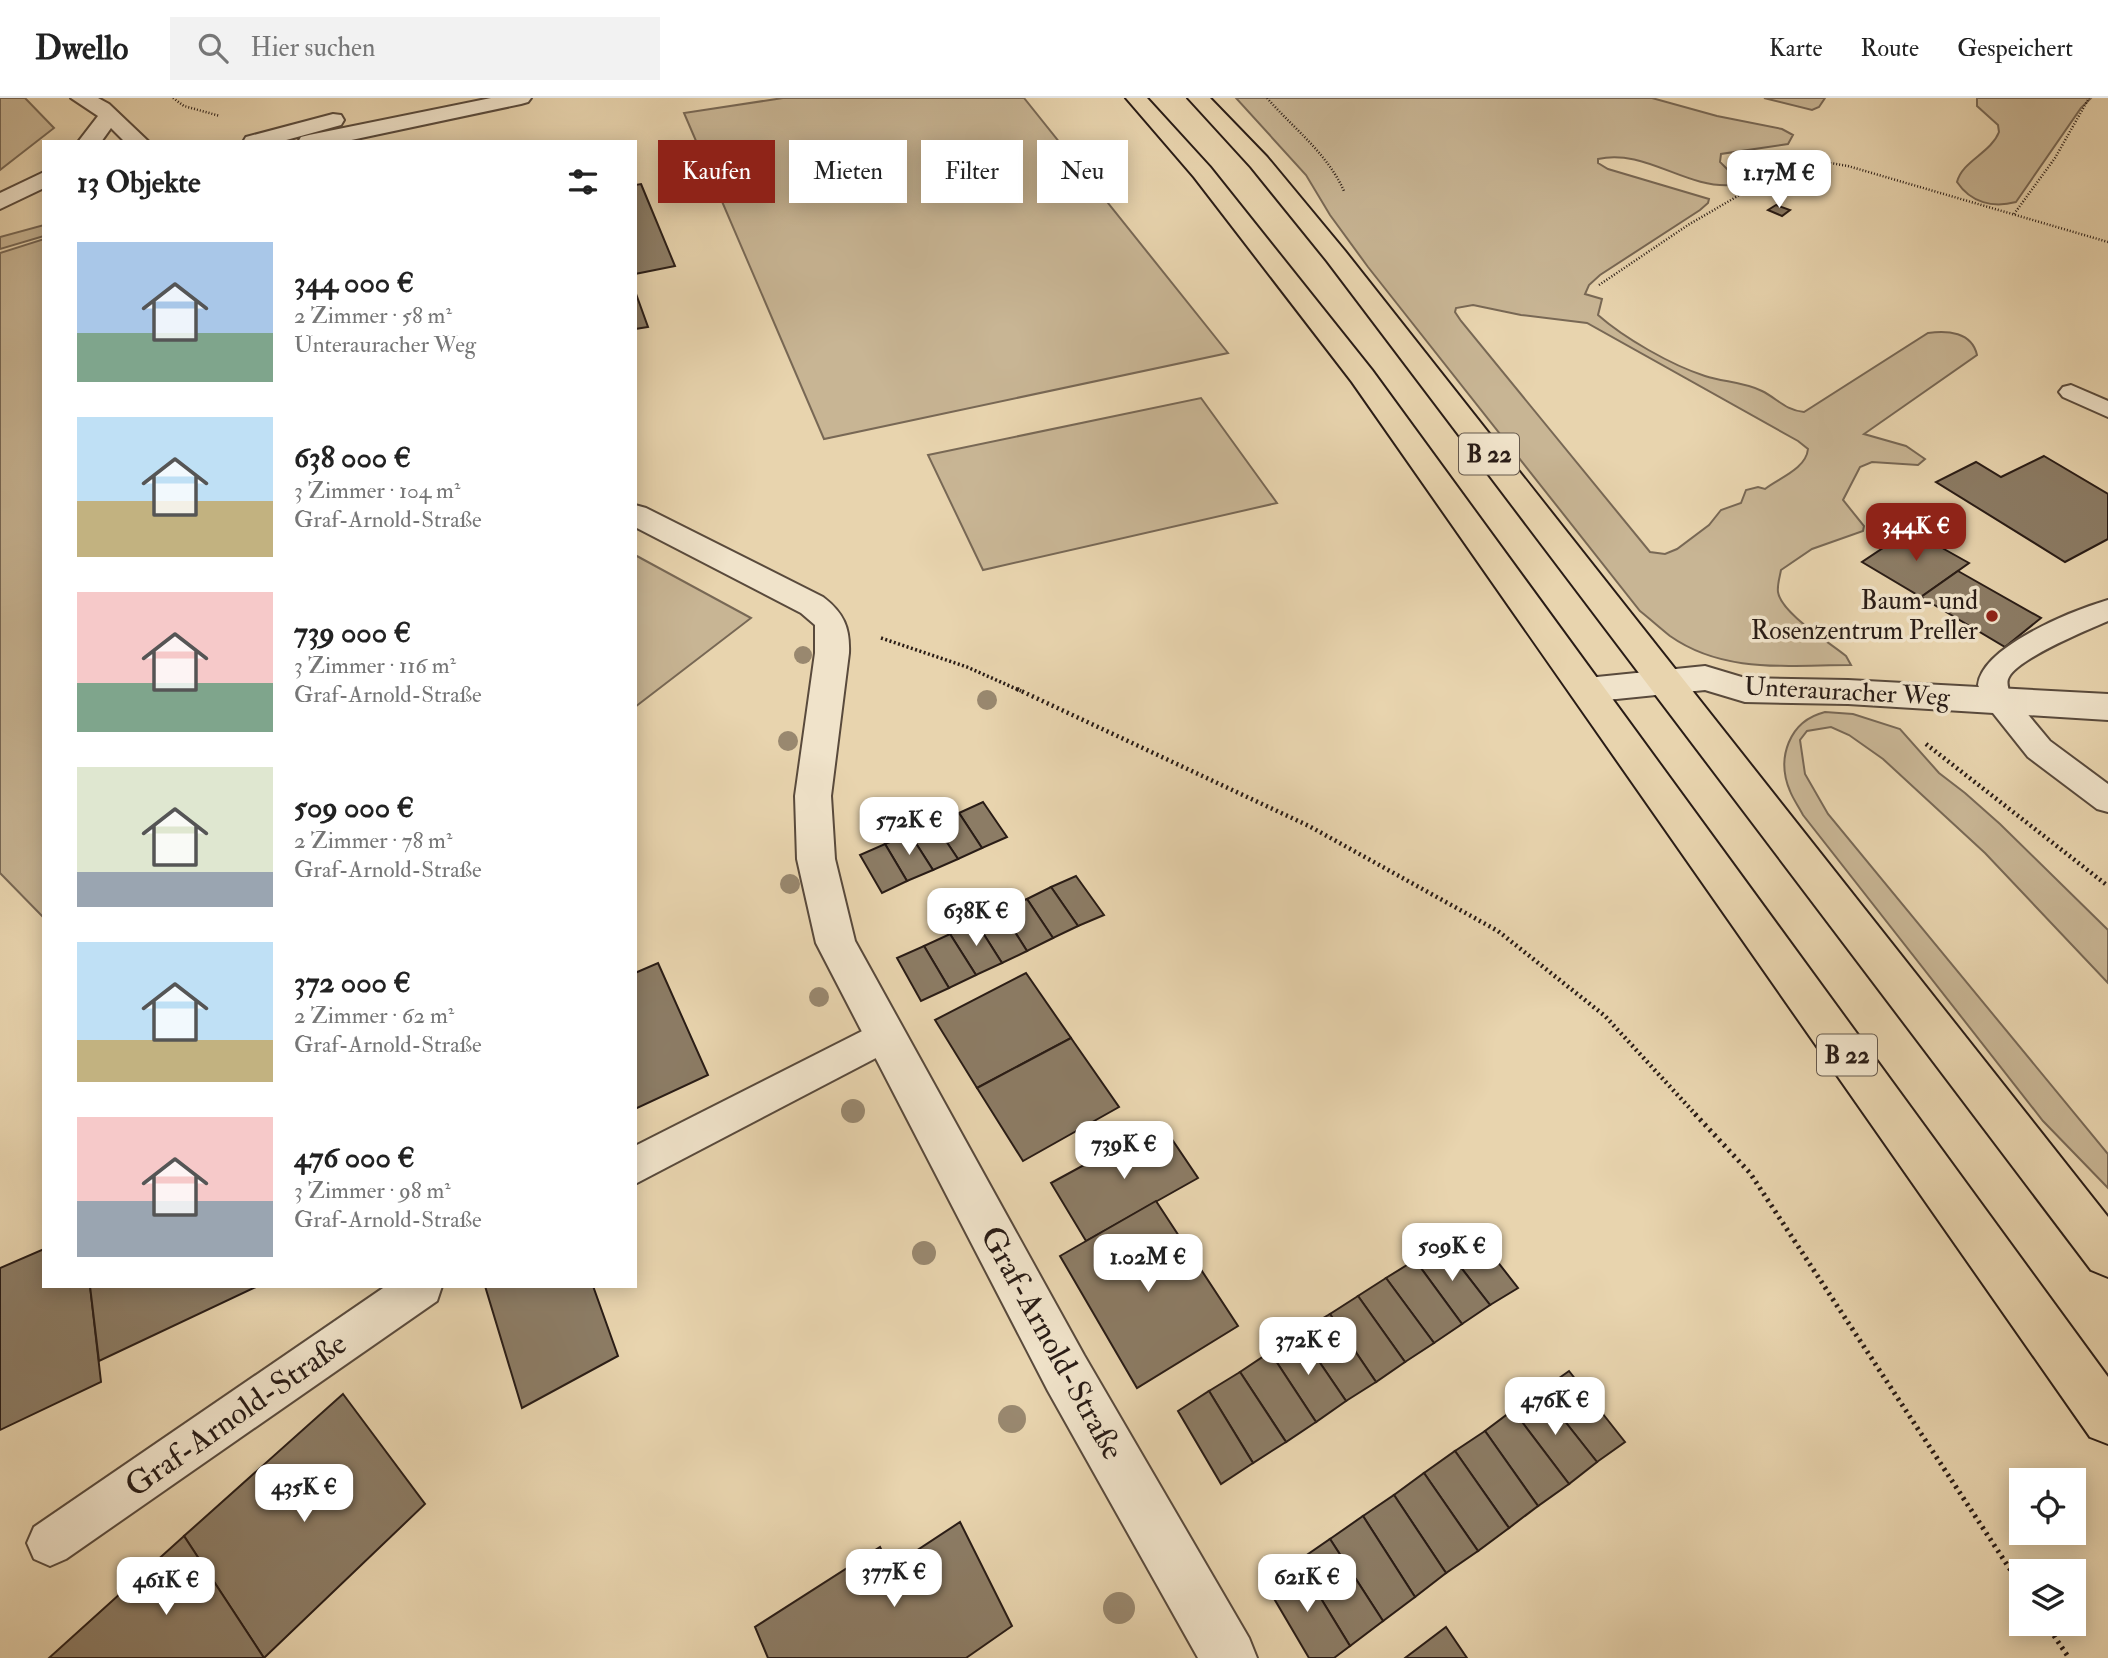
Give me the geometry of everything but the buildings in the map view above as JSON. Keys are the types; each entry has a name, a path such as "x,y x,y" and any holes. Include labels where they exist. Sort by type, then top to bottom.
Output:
{"main road":[{"name":"B 22","path":"1136,98 1202,172 1362,376 2108,1419"},
{"name":"B 22","path":"1198,98 1259,162 1336,256 2108,1254"}],"street":[{"path":"81,98 110,115 136,140"},
{"path":"261,140 351,116 435,98"},
{"path":"319,140 521,98"},
{"path":"91,140 110,115"},
{"path":"0,202 42,180"},
{"path":"0,208 42,197"},
{"path":"637,516 812,605 831,620 834,631"},
{"name":"Graf-Arnold-Straße","path":"834,631 813,796 816,859 836,943 1066,1373 1221,1655"},
{"name":"Unterauracher Weg","path":"1587,690 1705,678 1745,690 2108,707"}],"lane":[{"path":"2071,392 2108,410"},
{"path":"2108,610 2035,644 2004,665 1995,674 1992,686 1999,701 2038,748 2056,765 2108,800"},
{"path":"637,1165 884,1036"},
{"name":"Graf-Arnold-Straße","path":"50,1543 419,1288"}],"path":[{"path":"173,98 184,106 211,115 229,116"},
{"path":"2014,214 2051,164 2079,120 2089,98"},
{"path":"1599,285 1688,225 1796,162 1813,160 1848,166 2108,242"},
{"path":"834,631 871,634 967,667 1309,826 1498,931 1605,1016 1749,1173 2009,1568"},
{"path":"1891,695 1919,739 2108,886"},
{"path":"2054,1636 2069,1658"}],"shaded area":[{"path":"0,98 25,98 54,128 0,170"},
{"path":"783,98 1024,98 1058,140 1037,140 1037,203 1108,203 1228,353 824,439 723,203 775,203 775,140 696,140 684,113"},
{"path":"1236,98 1652,98 1717,116 1782,129 1793,135 1788,144 1721,154 1720,162 1736,178 1732,185 1698,181 1632,159 1598,159 1598,163 1608,169 1709,199 1700,210 1600,275 1589,285 1585,294 1602,299 1598,315 1634,342 1663,358 1705,376 1755,388 1787,407 1804,412 1928,333 1958,334 1970,341 1977,355 1864,434 1906,446 1925,459 1918,465 1872,462 1860,467 1843,500 1864,526 1863,531 1812,549 1781,570 1778,592 1787,609 1846,656 1851,665 1757,665 1712,657 1670,636 1640,611 1368,267 1330,215 1306,175","holes":["1473,305 1521,315 1587,323 1798,441 1808,449 1806,456 1797,468 1765,489 1758,487 1746,490 1741,503 1721,510 1709,525 1677,549 1665,554 1650,552 1455,312 1456,308"]},
{"path":"1764,98 1825,98 1819,107 1812,110"},
{"path":"1977,98 2091,98 2081,108 2016,202 1991,204 1969,195 1957,182 1965,168 1990,146 1999,132 1998,125 1977,106"},
{"path":"42,226 42,237 0,249 0,237"},
{"path":"42,240 42,916 0,873 0,253"},
{"path":"1201,398 1277,503 983,570 928,455"},
{"path":"637,556 751,618 637,705"},
{"path":"1825,712 1853,714 1900,729 1939,773 2000,824 2108,930 2108,983 1985,853 1883,759 1849,735 1831,727 1807,731 1800,740 1805,774 1828,814 2108,1154 2108,1188 2043,1121 1803,815 1791,794 1786,778 1785,754 1794,732 1802,724"}],"place":[{"name":"Baum- und Rosenzentrum Preller","path":"1992,616"}]}
